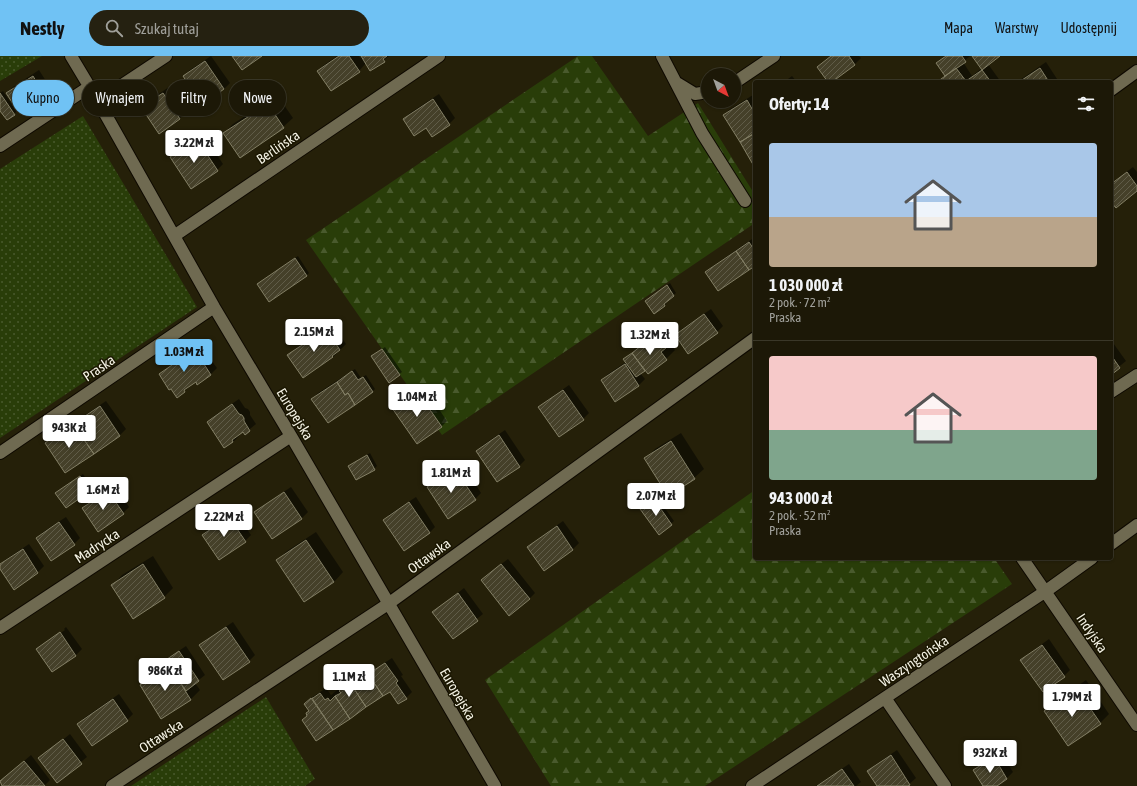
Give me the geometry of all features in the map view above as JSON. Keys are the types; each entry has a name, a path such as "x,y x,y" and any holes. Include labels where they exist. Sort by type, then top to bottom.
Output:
{"street":[{"name":"Europejska","path":"71,56 85,80"},
{"path":"130,80 166,56"},
{"name":"Berlińska","path":"174,236 439,56"},
{"path":"662,56 702,133 745,201"},
{"path":"741,78 774,56"},
{"path":"1113,89 1137,72"},
{"path":"677,83 695,94 701,93"},
{"path":"0,146 82,92"},
{"name":"Europejska","path":"106,116 214,307 495,786"},
{"name":"Praska","path":"0,453 214,307"},
{"name":"Ottawska","path":"112,786 388,604 753,339"},
{"path":"1113,391 1137,375"},
{"name":"Madrycka","path":"0,628 291,436"},
{"path":"1113,543 1137,526"},
{"name":"Indyjska","path":"1023,560 1137,725"},
{"name":"Waszyngtońska","path":"752,786 1046,591 1089,560"},
{"path":"885,698 945,786"}],"green space":[{"path":"0,56 42,56 0,81"},
{"path":"578,56 592,56 648,136 698,103 753,192 753,224 442,435 306,240"},
{"path":"83,116 197,307 0,438 0,169"},
{"path":"753,491 753,560 995,560 1012,584 705,786 551,786 485,680"},
{"path":"266,697 315,779 305,786 131,786"}],"building":[{"path":"232,56 262,56 242,70"},
{"path":"339,56 349,56 360,72 331,91 317,71"},
{"path":"361,56 387,56 383,59 385,62 370,71"},
{"path":"831,56 849,56 855,65 835,80 827,80 817,67"},
{"path":"946,56 962,56 966,62 945,76 936,63"},
{"path":"972,56 1000,56 982,70"},
{"path":"205,61 218,80 186,80 183,76"},
{"path":"956,68 965,80 940,80"},
{"path":"1040,68 1048,80 1022,80"},
{"path":"982,70 990,80 967,80"},
{"path":"33,76 35,80 27,80"},
{"path":"12,89 12,102 6,93"},
{"path":"0,93 12,111 12,116 13,116 7,120 0,111"},
{"path":"163,93 166,98 166,116 178,116 180,119 159,134 147,116 158,116 158,96"},
{"path":"433,99 450,125 432,137 426,128 414,136 403,119"},
{"path":"747,100 753,110 753,134 740,142 723,115 734,108 741,108 741,104"},
{"path":"249,116 276,116 284,128 240,158 223,133"},
{"path":"753,134 753,165 740,142"},
{"path":"197,139 218,171 191,189 170,157"},
{"path":"1127,172 1137,186 1137,191 1116,208 1113,204 1113,182"},
{"path":"749,242 753,248 753,267 749,270 736,251"},
{"path":"736,251 749,270 718,291 705,272"},
{"path":"295,258 307,276 269,302 257,284"},
{"path":"667,285 674,296 664,304 665,306 654,314 645,301"},
{"path":"704,314 718,333 688,354 675,335"},
{"path":"329,327 335,337 332,338 340,350 332,356 333,357 303,378 287,355"},
{"path":"651,338 657,347 662,343 666,348 661,352 667,360 648,374 632,353"},
{"path":"189,349 198,364 202,361 211,375 197,385 196,382 184,390 185,392 177,398 171,389 169,390 159,374 172,365 170,362"},
{"path":"382,349 400,375 389,383 371,356"},
{"path":"632,353 645,371 636,377 623,359"},
{"path":"1113,358 1120,368 1113,373"},
{"path":"625,364 639,386 615,402 601,380"},
{"path":"352,371 358,380 363,377 373,392 355,405 348,393 345,395 337,382"},
{"path":"337,382 345,395 348,393 355,405 328,423 311,399"},
{"path":"563,390 584,420 559,437 538,407"},
{"path":"417,391 442,427 417,444 392,408"},
{"path":"232,404 244,418 244,421 250,431 245,435 243,432 232,440 233,442 224,448 207,422"},
{"path":"100,406 120,436 94,454 73,424"},
{"path":"73,424 94,454 65,473 45,443"},
{"path":"499,435 520,467 497,482 476,451"},
{"path":"671,441 695,479 668,496 644,458"},
{"path":"367,455 375,470 356,480 348,466"},
{"path":"455,469 476,500 448,519 427,487"},
{"path":"80,476 90,491 66,508 55,493"},
{"path":"108,491 124,514 98,532 82,508"},
{"path":"284,492 302,519 272,539 254,512"},
{"path":"654,499 672,525 659,535 640,509"},
{"path":"409,502 430,533 404,551 383,520"},
{"path":"229,517 246,542 219,560 202,535"},
{"path":"59,522 75,545 51,561 36,538"},
{"path":"557,526 573,550 544,571 527,547"},
{"path":"306,540 334,582 304,602 276,560"},
{"path":"23,549 38,573 14,590 0,569 0,564"},
{"path":"143,564 165,598 133,619 111,585"},
{"path":"501,564 530,599 509,616 481,580"},
{"path":"458,593 478,621 453,639 432,612"},
{"path":"226,627 250,662 223,680 199,645"},
{"path":"60,632 76,656 52,672 36,649"},
{"path":"1042,645 1065,677 1043,692 1020,660"},
{"path":"179,651 199,681 186,691 169,665 153,676 148,672"},
{"path":"385,663 398,681 396,683 407,699 398,704 390,692 383,696 368,674"},
{"path":"169,665 191,700 161,719 140,685"},
{"path":"353,671 358,678 361,675 363,678 368,674 383,696 366,707 345,675"},
{"path":"345,675 366,707 350,719 335,696 341,693 339,691 342,688 337,682"},
{"path":"1077,689 1101,724 1068,746 1044,711"},
{"path":"320,693 325,700 328,698 330,701 335,696 350,719 333,730 312,698"},
{"path":"311,698 333,730 316,741 302,720 307,716 306,713 309,711 304,704"},
{"path":"113,699 128,721 92,746 77,724"},
{"path":"63,739 82,764 57,783 38,758"},
{"path":"891,755 910,785 877,786 867,771"},
{"path":"994,757 1007,779 997,786 983,786 973,770"},
{"path":"24,761 45,786 2,786 0,781"},
{"path":"842,769 854,786 817,786"}]}
